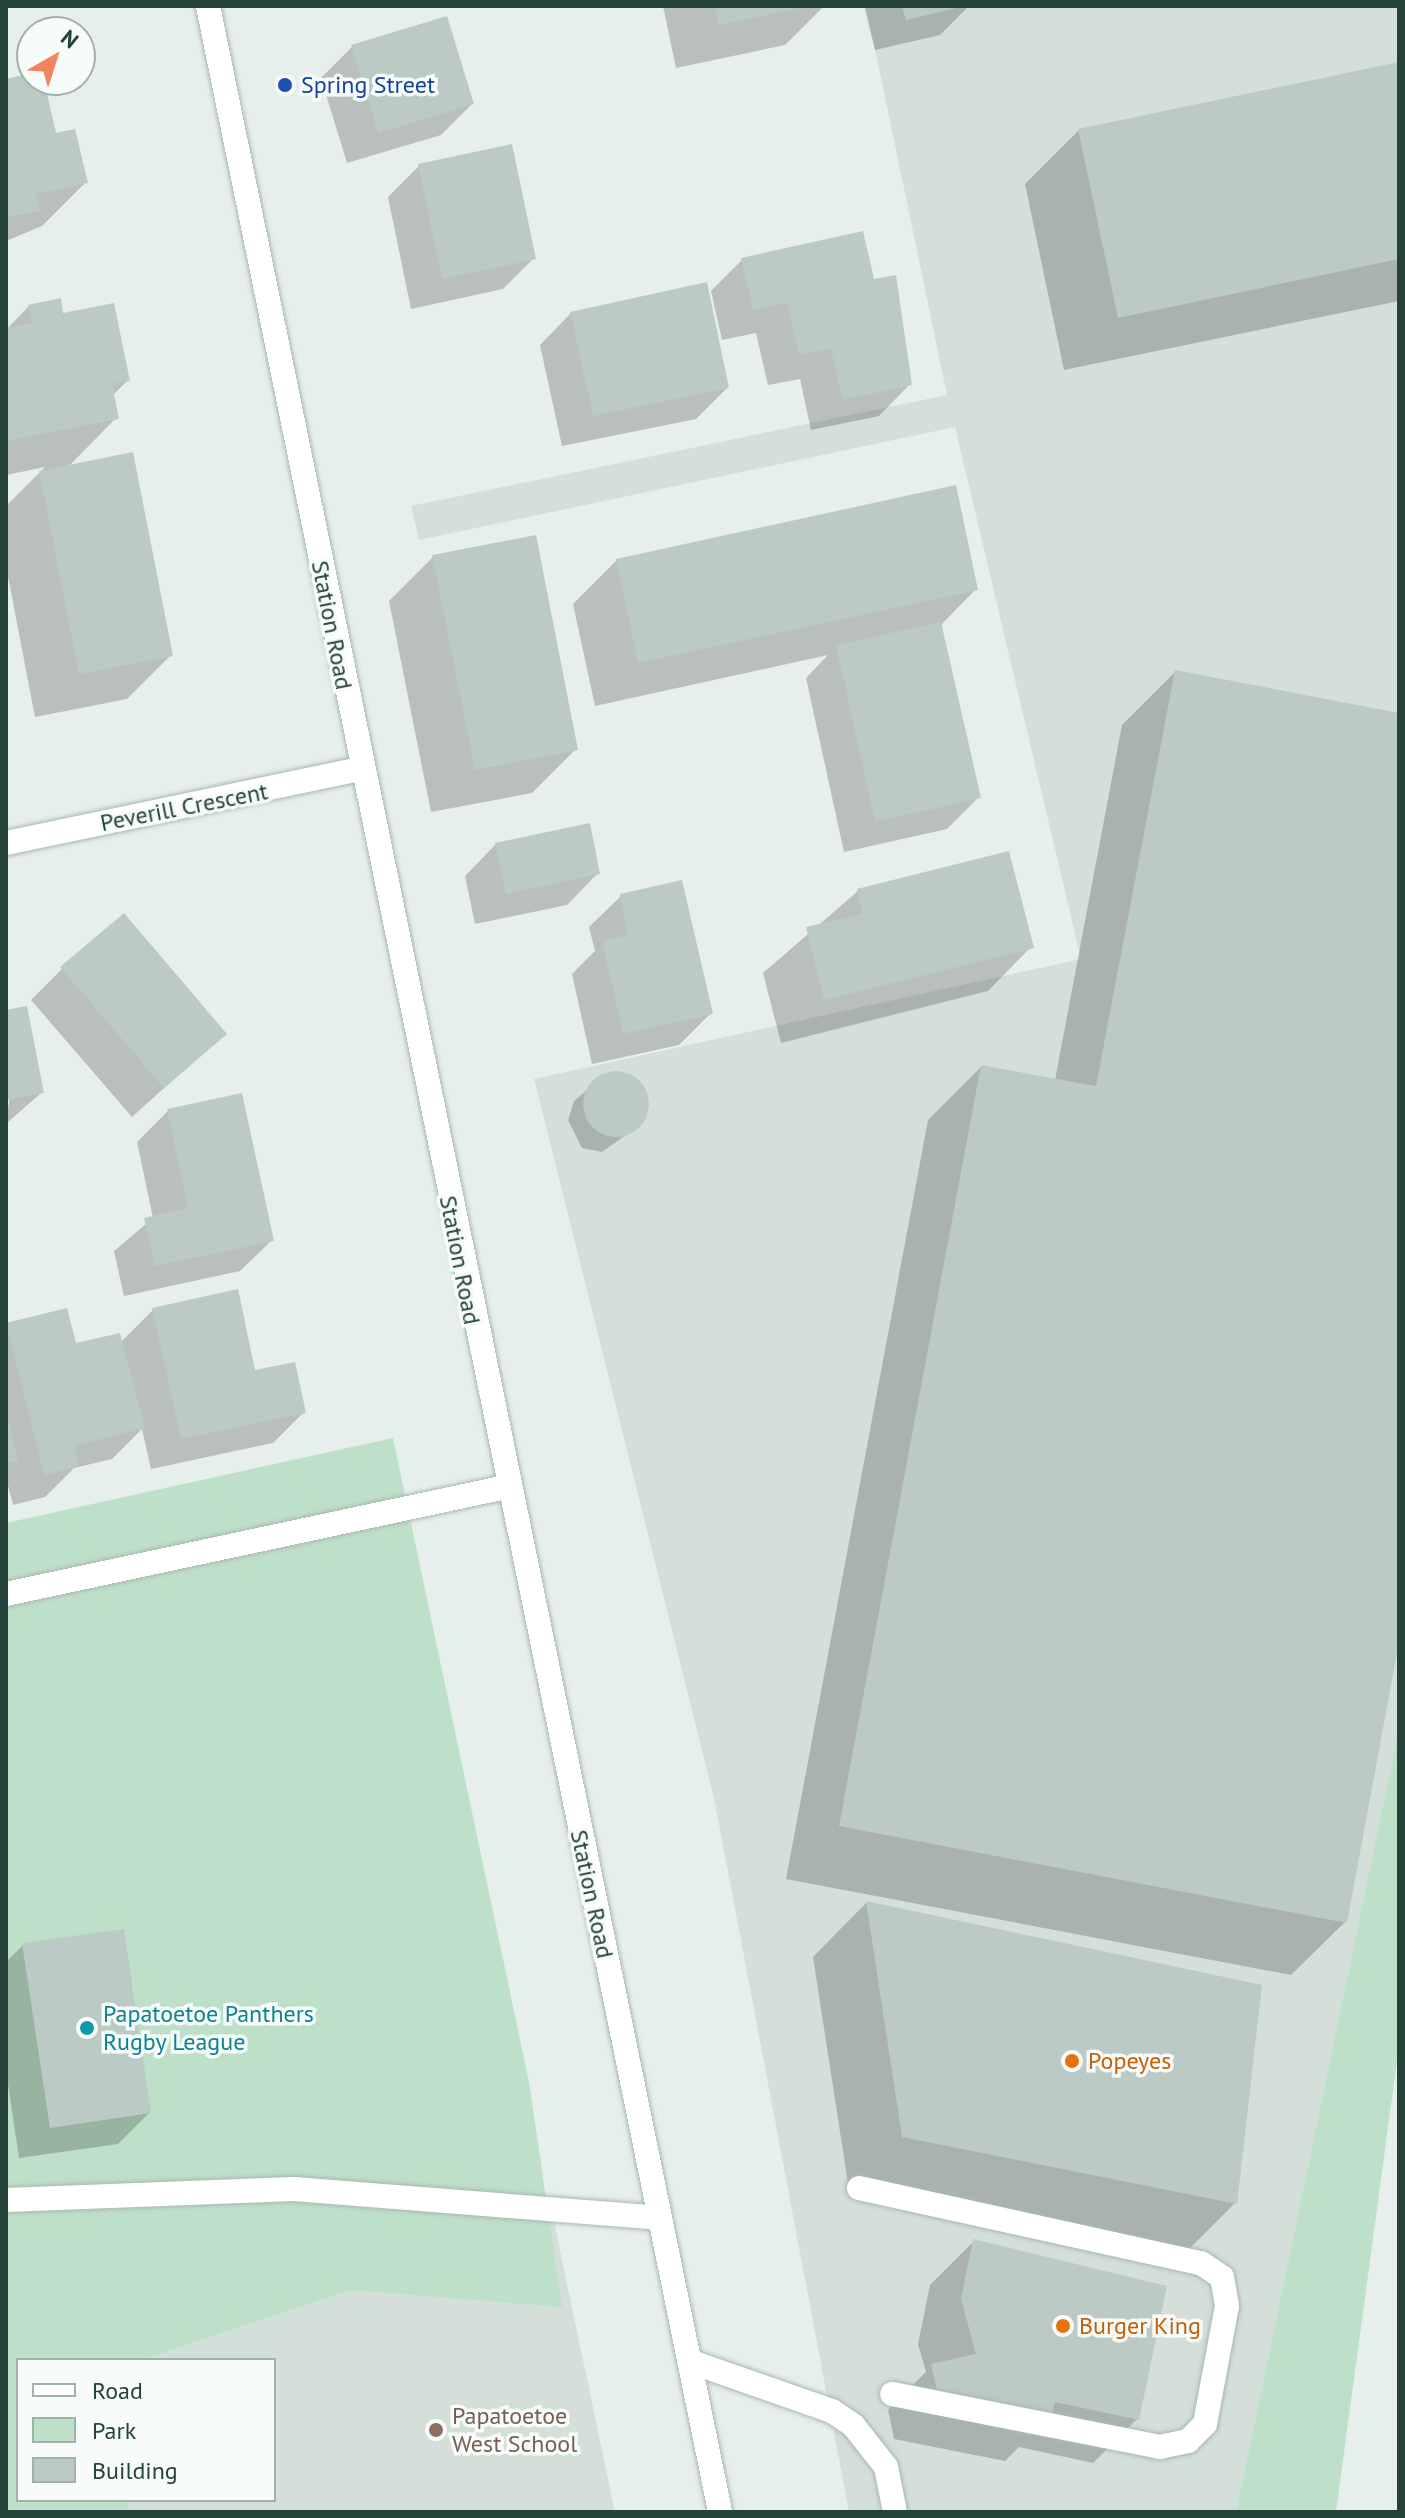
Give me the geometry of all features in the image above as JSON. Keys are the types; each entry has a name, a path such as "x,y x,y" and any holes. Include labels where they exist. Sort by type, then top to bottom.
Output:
{"main road":[{"name":"Station Road","path":"208,6 506,1487 720,2512"},
{"name":"Peverill Crescent","path":"6,843 361,769"},
{"path":"6,1594 506,1487"},
{"path":"859,2188 1201,2263 1222,2277 1227,2306 1205,2424 1188,2441 1160,2447 892,2394"},
{"path":"6,2200 294,2189 659,2218"},
{"path":"689,2361 832,2411 853,2425 886,2467 895,2512"}],"shaded area":[{"path":"866,6 1399,6 1399,1728 1236,2512 849,2512 715,1803 534,1079 1081,959 955,427 419,540 411,506 947,395"},
{"name":"Papatoetoe West School","path":"554,2222 615,2512 130,2512 128,2502 276,2502 276,2358 148,2358"}],"green space":[{"path":"393,1438 529,2082 562,2307 351,2290 148,2358 16,2358 16,2502 128,2502 130,2512 6,2512 6,1523"},
{"path":"1399,1728 1399,2046 1336,2512 1236,2512"}],"building":[{"path":"715,6 804,6 804,7 719,25"},
{"path":"902,6 960,6 960,7 906,20"},
{"path":"447,16 474,104 378,133 351,45"},
{"path":"1399,62 1399,259 1118,318 1078,129"},
{"path":"16,77 16,96 48,96 56,133 75,129 88,183 36,194 40,211 6,217 6,79"},
{"path":"512,144 536,259 442,279 418,164"},
{"path":"863,231 874,279 896,275 912,385 842,400 831,349 799,355 787,303 753,310 741,258"},
{"path":"707,282 729,388 593,416 570,312"},
{"path":"61,298 63,313 114,303 130,381 112,384 119,419 6,441 6,328 32,323 28,305"},
{"path":"133,452 173,656 79,674 39,471"},
{"path":"956,485 978,590 638,663 616,559"},
{"path":"536,535 578,750 475,770 432,555"},
{"path":"941,622 981,798 875,822 836,645"},
{"path":"1175,670 1399,713 1399,1642 1347,1923 839,1826 981,1065 1096,1086"},
{"path":"590,823 600,874 506,894 495,843"},
{"path":"1009,851 1034,948 824,1000 806,927 862,914 857,889"},
{"path":"682,880 713,1014 623,1034 602,941 628,935 620,894"},
{"path":"124,913 227,1034 164,1088 60,967"},
{"path":"27,1006 44,1093 6,1100 6,1010"},
{"path":"610,1071 622,1071 634,1076 644,1086 649,1104 647,1117 634,1132 622,1137 610,1137 598,1132 588,1122 583,1110 583,1098 588,1086 598,1076"},
{"path":"242,1093 274,1241 155,1266 144,1218 188,1208 167,1109"},
{"path":"238,1289 255,1370 295,1362 306,1413 181,1439 152,1308"},
{"path":"67,1308 76,1343 120,1333 145,1428 74,1446 79,1466 44,1475 6,1323"},
{"path":"6,1410 18,1461 6,1464"},
{"name":"Popeyes","path":"866,1901 1262,1985 1237,2204 902,2137"},
{"name":"Papatoetoe Panthers Rugby League","path":"124,1929 151,2113 50,2128 22,1943"},
{"name":"Burger King","path":"973,2239 1167,2286 1139,2420 1055,2402 1051,2418 938,2395 931,2364 976,2354 961,2299"}],"place":[{"name":"Spring Street","path":"285,85"},
{"name":"Papatoetoe Panthers Rugby League","path":"87,2028"},
{"name":"Popeyes","path":"1072,2061"},
{"name":"Burger King","path":"1063,2326"},
{"name":"Papatoetoe West School","path":"436,2430"}]}
